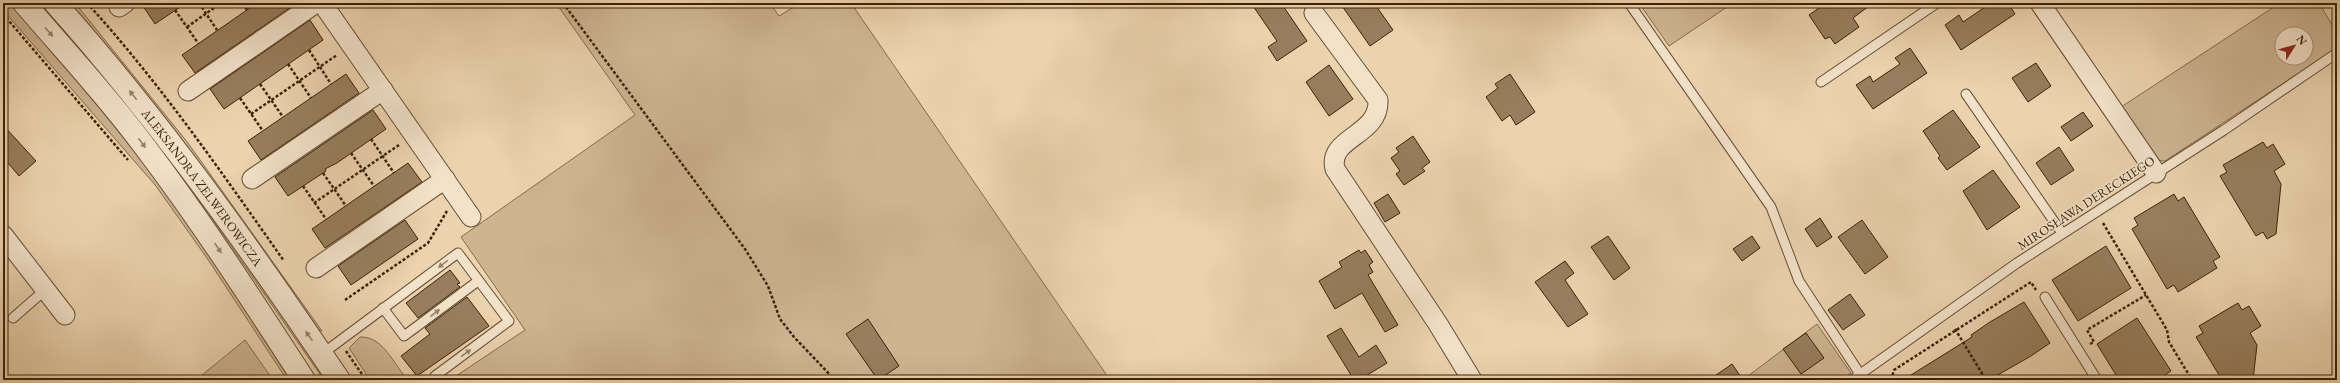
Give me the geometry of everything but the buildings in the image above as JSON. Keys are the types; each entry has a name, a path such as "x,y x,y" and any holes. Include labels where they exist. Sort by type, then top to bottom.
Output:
{"street":[{"name":"ALEKSANDRA ZELWEROWICZA","path":"24,3 126,123 159,165 233,270 304,380"},
{"name":"ALEKSANDRA ZELWEROWICZA","path":"55,3 119,78 177,152 322,354 339,380"},
{"path":"188,90 316,3"},
{"path":"322,3 382,90 441,182 471,217"},
{"path":"2040,3 2156,173"},
{"path":"1314,13 1378,100 1378,110 1372,123 1338,149 1333,161 1334,169 1438,324 1472,380"},
{"path":"252,180 382,90"},
{"path":"316,268 441,182"},
{"path":"3,235 65,315"}],"lane":[{"path":"1629,3 1771,207 1799,281 1860,374"},
{"path":"1822,82 1937,3"},
{"name":"MIROSŁAWA DERECKIEGO","path":"1852,380 2062,233 2224,130 2337,53"},
{"path":"1966,94 2062,233"},
{"path":"322,354 458,253 509,321 435,376"},
{"path":"384,308 404,336 478,281"},
{"path":"13,318 45,290"},
{"path":"2045,297 2097,380"}],"path":[{"path":"199,3 217,30"},
{"path":"187,27 221,3"},
{"path":"242,3 247,10"},
{"path":"563,3 642,112 745,249 768,286 780,319 794,337 835,380"},
{"path":"175,10 198,43"},
{"path":"3,14 131,163"},
{"path":"309,50 331,84"},
{"path":"252,114 338,54"},
{"path":"288,64 311,98"},
{"path":"260,84 283,117"},
{"path":"240,98 263,131"},
{"path":"371,140 394,172"},
{"path":"314,203 400,144"},
{"path":"351,153 374,186"},
{"path":"323,173 346,206"},
{"path":"345,300 428,243 444,212 452,207 441,182"},
{"path":"303,186 326,220"},
{"path":"2096,211 2167,330 2169,342 2192,380"},
{"path":"1891,380 1894,370 1955,329 2026,285"},
{"path":"2094,342 2087,330 2146,295"},
{"path":"1955,329 1986,380"}],"shaded area":[{"path":"3,3 12,3 72,73 149,170 219,268 291,380 287,380 209,261 156,186 3,10"},
{"path":"39,3 42,3 115,87 197,194 327,380 324,380 206,210 120,95"},
{"path":"70,3 75,3 188,143 322,331 315,328 163,117"},
{"path":"556,3 770,3 779,16 800,3 851,3 1110,380 450,380 525,330 461,237 635,115"},
{"path":"1639,3 1733,3 1669,46"},
{"path":"2280,3 2319,3 2337,33 2337,48 2314,63 2314,26 2274,26 2274,66 2310,66 2165,161 2152,160 2118,109"},
{"path":"1817,324 1851,373 1841,380 1750,380 1748,376"},
{"path":"360,337 374,340 380,345 395,362 403,374 403,377 399,380 370,380 349,348"},
{"path":"245,340 273,380 196,380"}]}
